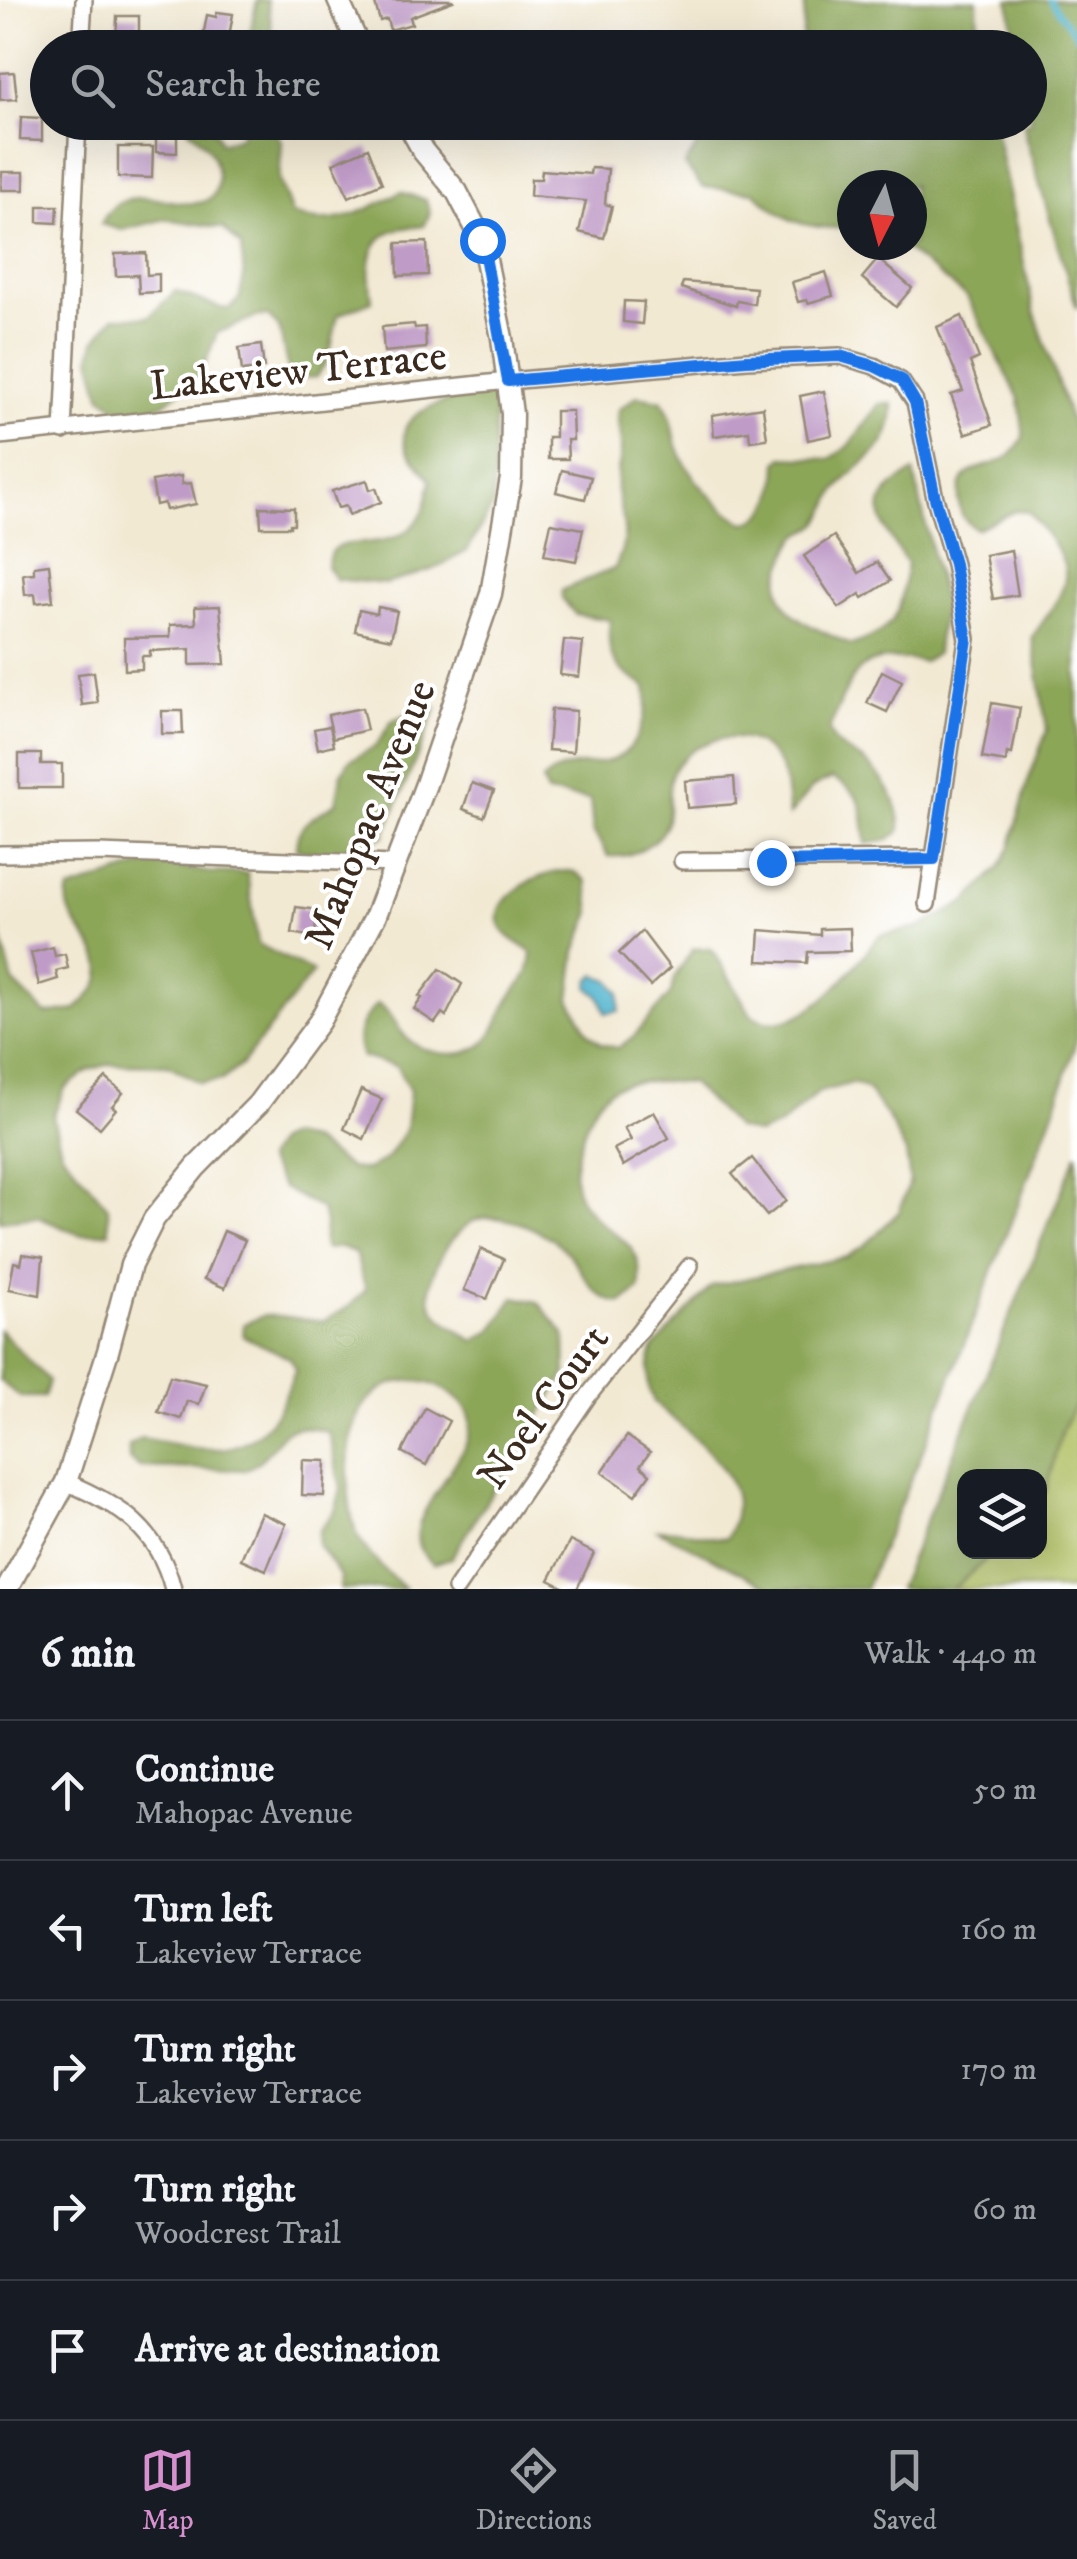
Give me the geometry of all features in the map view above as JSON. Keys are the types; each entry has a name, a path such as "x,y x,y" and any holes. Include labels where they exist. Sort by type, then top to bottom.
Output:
{"street":[{"path":"83,30 84,0"},
{"path":"338,0 352,30"},
{"path":"63,431 77,140"},
{"name":"Mahopac Avenue","path":"7,1589 66,1482 131,1266 154,1219 196,1167 258,1104 318,1022 376,915 491,594 512,478 508,381 482,240 456,192 417,140"},
{"name":"Lakeview Terrace","path":"0,436 508,381 747,360 840,356 902,380 915,402 935,498 954,564 967,639 927,904"},
{"path":"0,854 99,853 394,864"},
{"path":"682,861 934,859"},
{"name":"Noel Court","path":"456,1589 588,1396 690,1266"},
{"path":"66,1482 105,1499 152,1539 174,1589"}],"green space":[{"path":"257,0 267,0 272,30 251,30"},
{"path":"805,0 977,0 978,30 803,30"},
{"path":"1009,0 1077,0 1077,309 1026,140 1047,140 1047,30 1013,30"},
{"path":"200,140 280,140 279,180 292,214 307,219 348,217 401,192 426,200 430,213 424,226 394,230 376,245 370,263 372,301 338,315 329,357 317,377 302,378 288,370 279,327 268,316 258,316 217,333 200,376 164,404 143,411 118,409 101,395 91,357 95,341 114,317 149,317 175,291 229,309 239,299 244,277 241,246 223,228 166,219 122,230 101,224 123,201 149,198 190,203 210,198 218,177"},
{"path":"998,140 1034,311 1077,440 1077,1038 1057,1103 926,1443 865,1589 773,1589 658,1530 727,1538 736,1507 728,1477 718,1463 654,1402 648,1382 649,1368 654,1347 712,1286 846,1257 865,1245 899,1212 910,1181 906,1153 867,1089 853,1083 819,1092 779,1126 758,1134 736,1128 691,1083 649,1081 619,1086 597,1104 580,1144 574,1174 583,1203 637,1258 639,1289 622,1303 611,1301 594,1290 559,1244 516,1222 478,1219 458,1233 441,1257 431,1284 430,1296 436,1312 474,1341 493,1330 514,1297 538,1302 565,1335 566,1374 451,1558 433,1564 420,1548 418,1530 424,1512 468,1439 471,1422 465,1407 453,1396 426,1382 397,1383 371,1397 355,1422 351,1437 351,1510 364,1546 405,1589 340,1589 341,1577 318,1545 319,1531 336,1509 341,1488 328,1432 309,1428 287,1431 245,1470 140,1467 129,1459 129,1446 141,1438 195,1448 227,1448 258,1434 276,1414 296,1369 290,1358 243,1336 244,1324 265,1315 324,1321 347,1308 366,1290 355,1253 342,1247 326,1249 321,1209 283,1188 266,1160 277,1142 290,1136 313,1142 350,1168 367,1170 387,1158 406,1129 410,1091 396,1066 362,1057 359,1035 371,1010 377,1004 383,1007 408,1039 430,1051 450,1054 478,1047 493,1032 531,962 532,952 501,927 499,915 503,904 524,885 564,871 575,872 587,882 591,912 576,952 570,999 589,1034 601,1044 618,1048 634,1036 671,993 674,978 693,949 710,948 715,953 751,1015 770,1021 788,1020 824,998 880,935 918,928 966,902 1000,867 1011,846 1028,781 1047,730 1032,637 1063,586 1063,562 1029,512 1015,511 976,529 962,515 962,481 973,470 1008,457 1024,438 1019,399 967,297 919,260 927,260 927,170 837,170 837,228 822,227 788,218 754,192 702,187 685,165 699,142"},
{"path":"485,392 495,396 493,506 467,551 434,569 386,584 335,579 327,566 332,551 339,546 401,535 423,512 431,481 407,449 404,435 408,424 430,407"},
{"path":"637,396 661,400 688,468 714,500 745,523 768,507 775,491 778,462 783,457 830,459 849,446 879,404 893,404 892,421 882,444 837,490 818,524 796,539 779,580 780,595 796,616 851,645 889,625 899,606 907,564 883,524 881,503 897,483 914,472 944,606 936,654 923,662 883,659 869,663 851,681 829,730 839,745 871,767 890,792 900,831 888,840 866,844 857,797 832,778 813,787 789,816 778,762 763,746 737,738 710,742 686,755 672,773 663,830 646,847 628,855 608,856 593,831 590,800 547,793 542,781 554,772 619,757 638,734 646,711 646,687 614,661 609,644 610,620 575,614 562,598 562,590 615,568 620,555 624,528 617,485 621,450 618,410"},
{"path":"419,708 437,708 384,836 331,854 296,848 303,826 336,803 341,775 349,761 376,746 391,722"},
{"path":"153,862 207,872 247,873 258,944 313,972 241,1065 222,1080 200,1083 168,1065 110,1064 89,1070 65,1088 53,1116 61,1151 108,1207 109,1232 80,1235 38,1217 0,1221 0,932 13,982 45,1014 75,1010 95,989 101,972 99,959 71,915 69,890"},
{"path":"1077,1153 1077,1400 1062,1430 1047,1486 1047,1469 957,1469 957,1559 986,1559 953,1589 898,1589"},
{"path":"0,1330 49,1381 44,1397 20,1397 0,1381"},
{"path":"1077,1400 1077,1589 953,1589 986,1559 1047,1559 1047,1486 1062,1430"}],"water":[{"path":"596,975 610,980 620,993 619,1011 606,1013 600,997 589,988"}],"building":[{"path":"374,0 453,1 410,17 412,24 390,30 387,19 380,21"},
{"path":"217,12 233,14 230,30 204,30 207,15 216,17"},
{"path":"117,16 139,16 139,30 117,30"},
{"path":"14,72 17,99 0,100 0,73"},
{"path":"21,117 30,117 30,140 42,141 20,140"},
{"path":"156,140 177,140 177,153 156,152"},
{"path":"118,147 153,147 152,178 118,177"},
{"path":"368,148 382,183 349,197 333,163"},
{"path":"591,168 608,169 605,204 612,206 604,238 579,232 586,201 530,196 531,179 541,179 542,170 590,174"},
{"path":"2,172 24,172 24,190 1,190"},
{"path":"38,206 58,206 57,223 38,222"},
{"path":"427,242 428,275 398,276 397,243"},
{"path":"146,253 147,275 159,274 159,292 139,293 138,275 116,276 115,254"},
{"path":"879,260 912,288 896,307 862,278"},
{"path":"826,272 833,296 798,302 792,282"},
{"path":"683,282 756,288 754,304 737,301 736,306 681,288"},
{"path":"624,301 644,302 642,324 623,322"},
{"path":"962,316 979,358 970,362 992,425 965,434 951,395 963,391 937,327"},
{"path":"414,324 415,328 425,327 426,348 384,352 382,327"},
{"path":"261,345 264,368 242,371 239,348"},
{"path":"824,391 832,435 808,440 800,396"},
{"path":"763,407 767,439 750,441 749,431 714,436 712,415"},
{"path":"555,411 572,411 573,440 567,440 568,459 548,459 548,437 555,437"},
{"path":"562,470 591,477 585,499 556,492"},
{"path":"181,476 182,484 191,483 196,504 166,510 164,503 156,505 152,481"},
{"path":"367,480 370,490 376,488 381,502 349,515 346,506 338,508 332,491"},
{"path":"260,507 294,508 294,524 261,527"},
{"path":"551,523 583,529 576,561 544,555"},
{"path":"834,536 859,573 877,562 890,581 839,608 804,556"},
{"path":"1011,550 1018,595 993,599 985,555"},
{"path":"49,564 53,601 36,603 35,594 25,595 23,574 34,573 34,566"},
{"path":"220,606 225,664 190,665 190,649 150,651 150,656 142,656 142,669 125,670 124,638 170,637 170,625 196,624 195,607"},
{"path":"378,607 397,611 391,639 355,631 359,610 377,614"},
{"path":"564,640 583,642 579,677 560,675"},
{"path":"882,671 902,681 887,712 867,703"},
{"path":"94,672 98,703 82,705 78,674"},
{"path":"992,703 1020,708 1012,754 1007,753 1006,762 982,758"},
{"path":"362,708 367,730 333,738 328,715"},
{"path":"551,709 576,711 573,752 548,750"},
{"path":"162,711 182,711 183,734 162,734"},
{"path":"330,726 334,745 318,749 314,729"},
{"path":"19,754 41,754 41,764 62,764 62,788 19,788"},
{"path":"734,777 736,804 687,808 685,781"},
{"path":"472,783 494,791 484,817 463,809"},
{"path":"296,907 318,910 314,937 292,933"},
{"path":"850,928 851,951 808,952 807,963 758,961 760,930 820,935 820,929"},
{"path":"642,931 670,968 650,986 619,953"},
{"path":"53,947 55,956 65,954 68,968 56,971 58,979 39,985 31,953"},
{"path":"440,969 462,984 446,1016 442,1013 435,1023 414,1009"},
{"path":"106,1078 123,1093 100,1128 76,1109"},
{"path":"361,1090 382,1099 364,1139 344,1129"},
{"path":"654,1112 669,1138 623,1166 614,1149 631,1140 624,1128"},
{"path":"752,1158 786,1201 767,1216 732,1174"},
{"path":"224,1231 245,1240 225,1288 204,1279"},
{"path":"481,1249 504,1259 487,1299 464,1290"},
{"path":"23,1254 43,1257 40,1295 9,1289 14,1262 21,1264"},
{"path":"170,1376 206,1384 199,1404 187,1401 181,1419 158,1412"},
{"path":"425,1408 449,1421 426,1465 402,1452"},
{"path":"627,1436 650,1452 640,1466 650,1474 635,1495 602,1472"},
{"path":"303,1460 326,1461 324,1496 302,1495"},
{"path":"261,1513 286,1524 266,1570 241,1559"},
{"path":"570,1541 594,1553 577,1589 567,1589 549,1580"}],"waterway":[{"path":"1050,0 1077,37"}],"route":[{"path":"482,240 508,381 840,356 902,380 915,402 935,498 954,564 967,639 934,859 771,862"}]}
